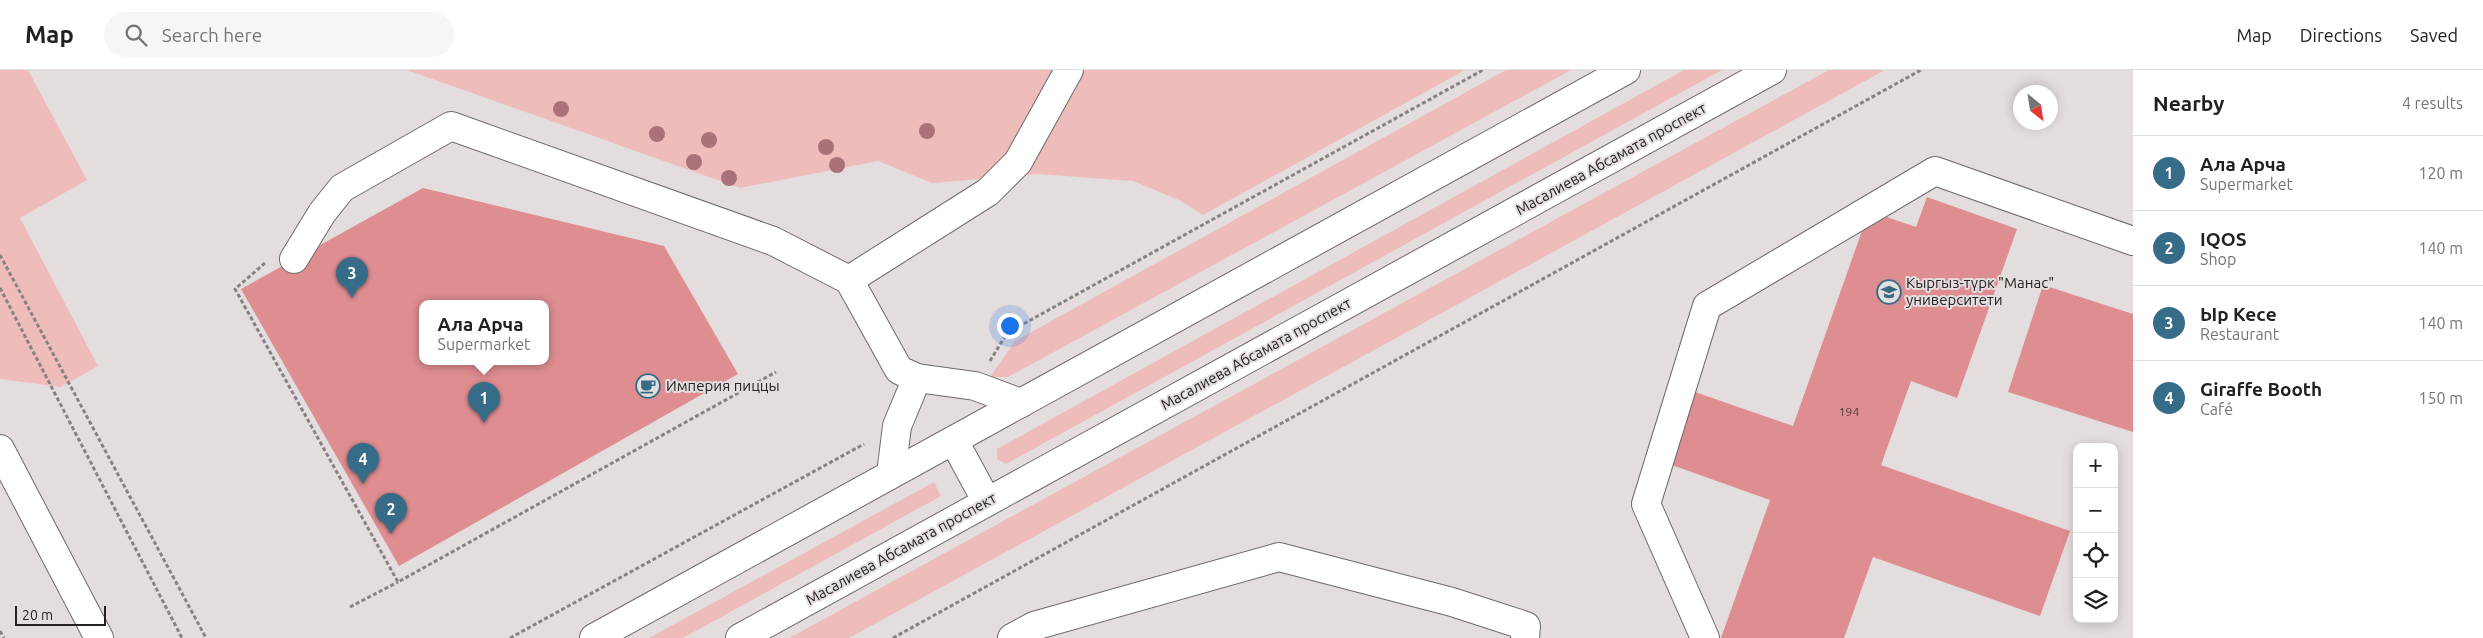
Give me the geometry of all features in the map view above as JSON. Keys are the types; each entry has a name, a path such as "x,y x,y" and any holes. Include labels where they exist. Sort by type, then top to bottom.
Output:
{"main road":[{"path":"849,280 988,192 1018,162 1069,70"},
{"path":"594,638 1626,70"},
{"name":"Масалиева Абсамата проспект","path":"740,638 1772,70"},
{"path":"282,258 342,188 451,126 772,241 849,280 899,370 918,378 975,386 1022,403"},
{"path":"1705,638 1646,504 1707,306 1935,171 2133,241"},
{"path":"891,474 897,426 918,378"},
{"path":"954,441 987,502"},
{"path":"0,449 98,638"},
{"path":"1029,634 1279,557 1452,602 1526,626 1525,638"}],"path":[{"path":"975,386 1007,333 1483,70"},
{"path":"893,638 1921,70"},
{"path":"0,255 206,638"},
{"path":"282,258 235,289 398,582"},
{"path":"0,288 182,638"},
{"path":"350,607 776,372"},
{"path":"510,638 897,426"},
{"path":"0,631 4,638"}],"shaded area":[{"path":"0,70 28,70 87,180 20,218 98,366 61,387 0,379"},
{"path":"407,70 1465,70 1203,215 1181,201 1133,181 1038,174 932,183 878,161 740,188"},
{"path":"1506,70 1571,70 1008,377 990,377 1015,341"},
{"path":"1684,70 1722,70 1006,464 997,459 997,449"},
{"path":"1829,70 1885,70 849,638 789,638"},
{"path":"934,482 941,496 683,638 649,638"}],"building":[{"path":"423,188 664,246 738,374 399,566 241,289"},
{"path":"1927,197 2017,229 1957,398 1911,381 1881,465 2070,531 2040,616 1873,557 1844,638 1721,638 1770,500 1669,464 1695,392 1793,426 1869,211 1916,227"},
{"path":"2043,285 2133,314 2133,432 2008,392"}],"place":[{"name":"Кыргыз-түрк \"Манас\" университети","path":"1889,292"},
{"name":"Ыр Кесе","path":"352,298"},
{"name":"Империя пиццы","path":"648,386"},
{"name":"Ала Арча","path":"484,423"},
{"name":"Giraffe Booth","path":"363,484"},
{"name":"IQOS","path":"391,534"}]}
